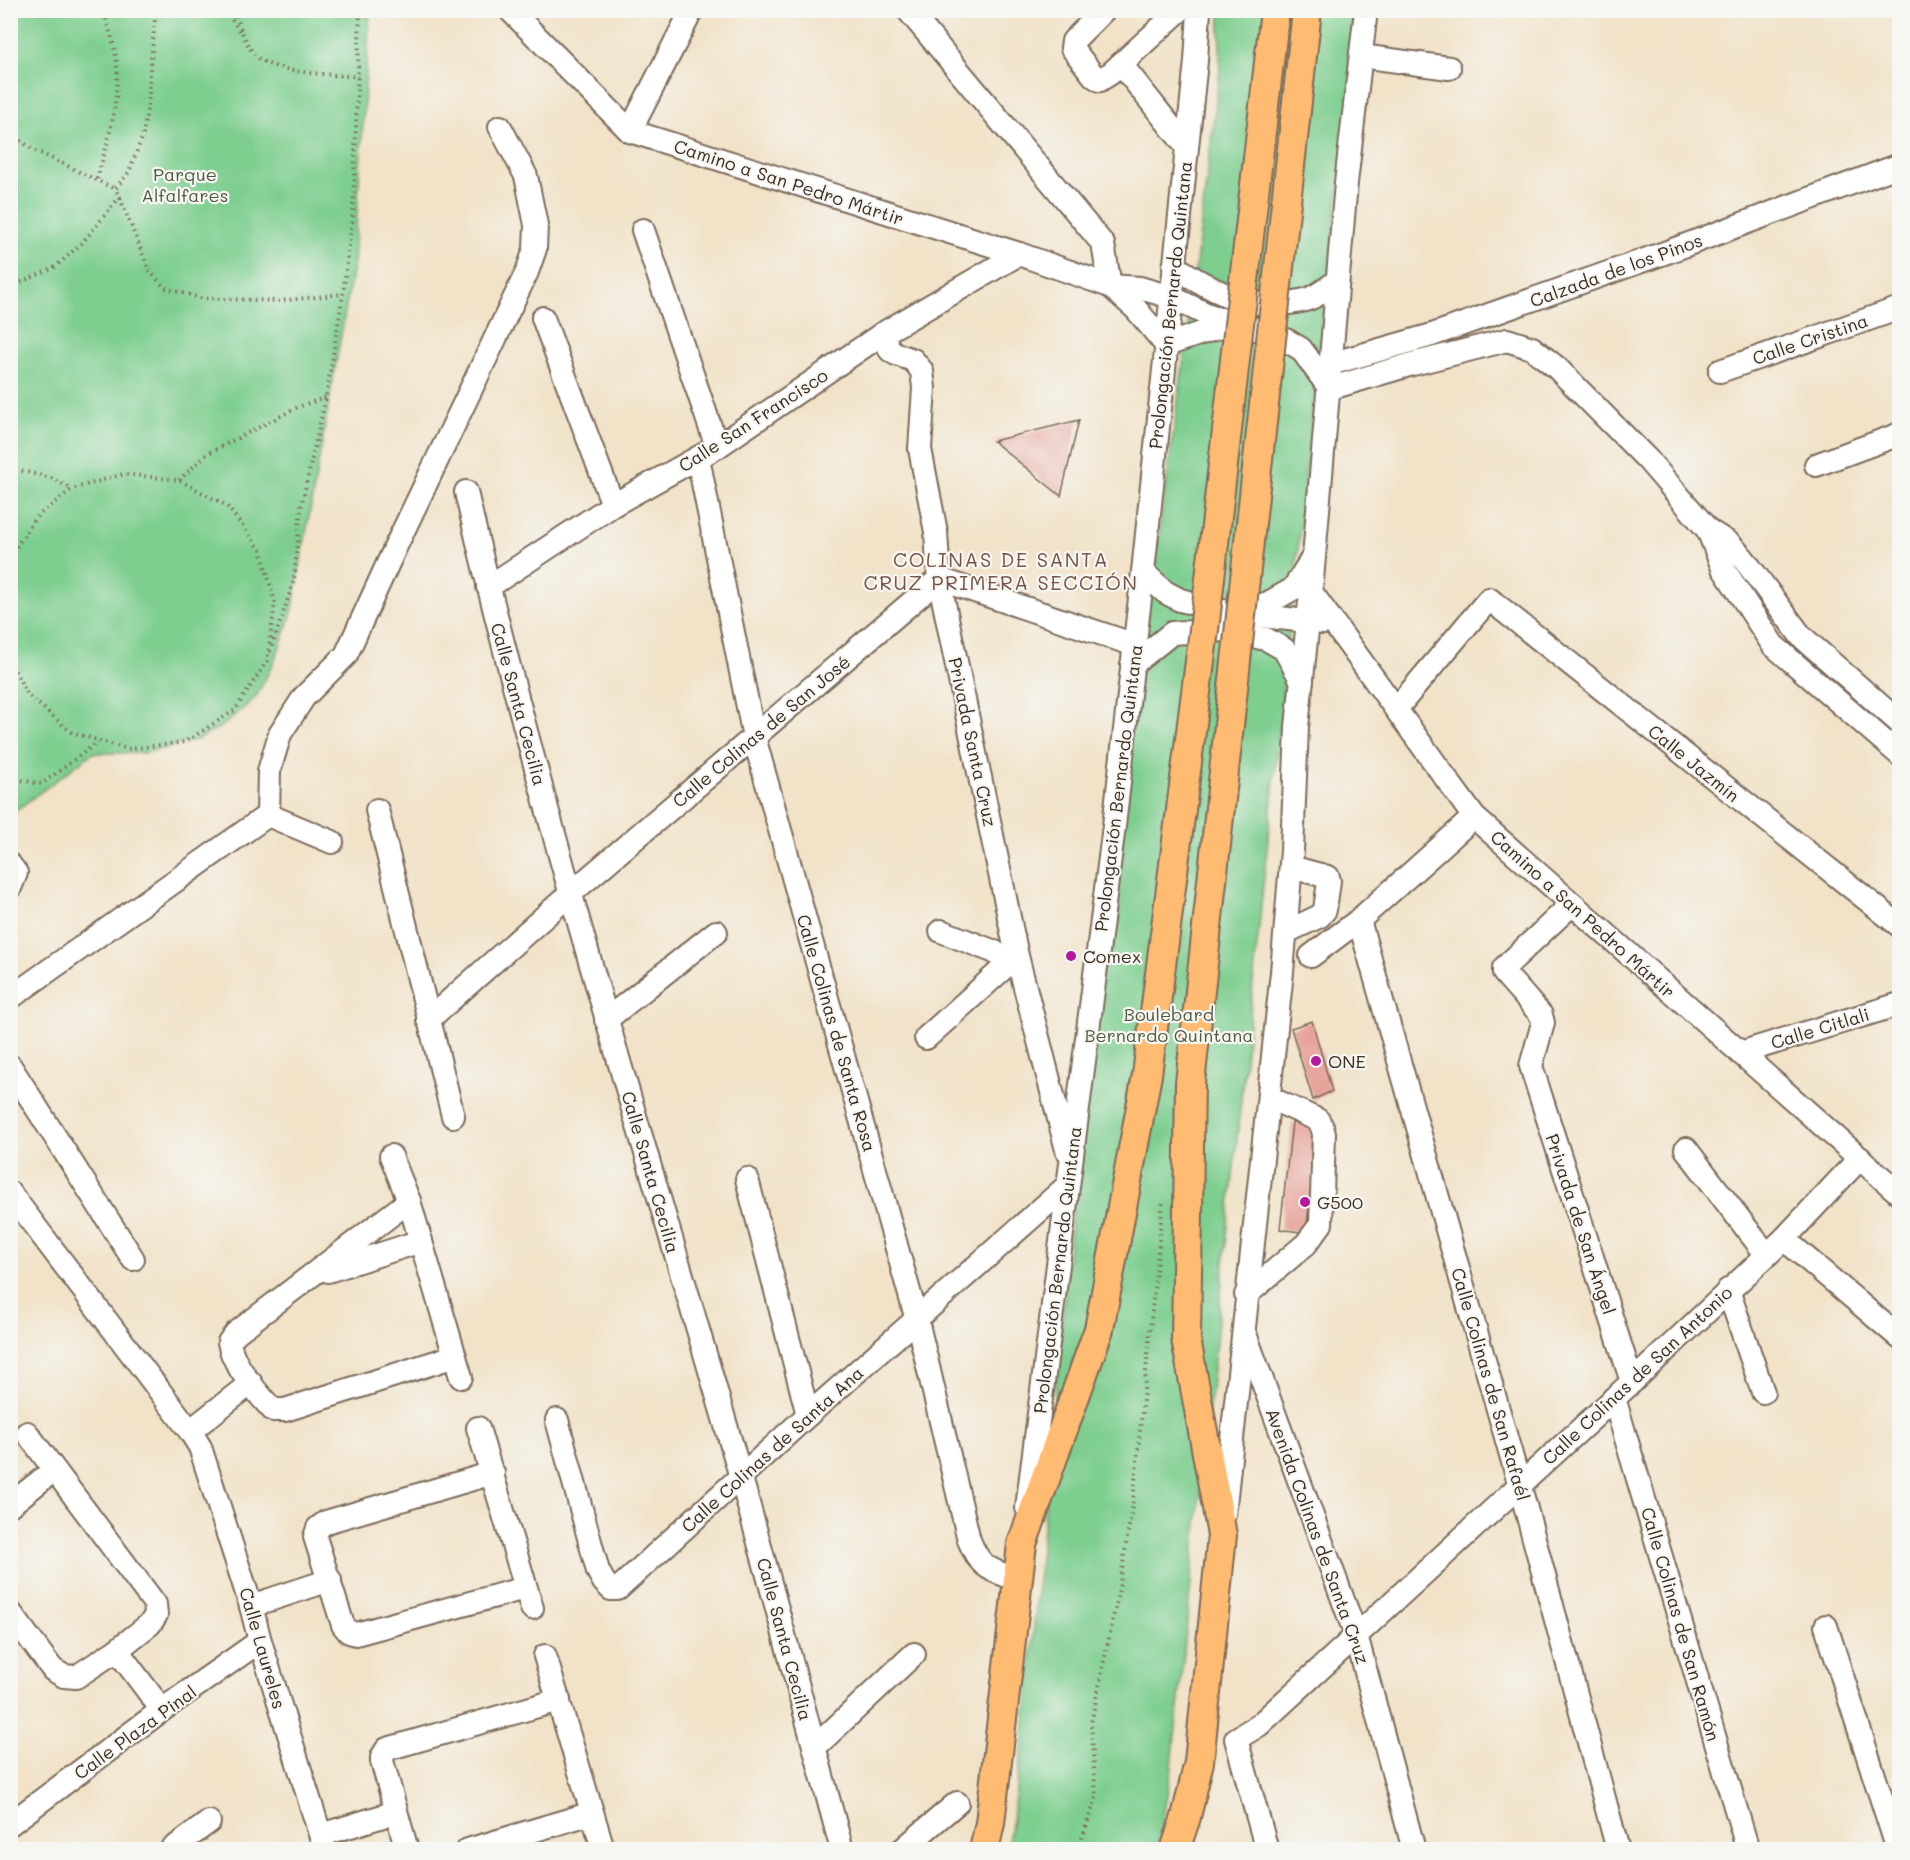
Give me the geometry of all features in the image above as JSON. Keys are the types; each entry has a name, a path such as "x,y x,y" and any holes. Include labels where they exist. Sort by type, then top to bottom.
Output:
{"main road":[{"path":"1022,1544 1099,1329 1147,1075 1203,633 1275,10"},
{"path":"1178,1847 1199,1762 1222,1534 1186,1339 1190,1083 1307,10"},
{"name":"Prolongación Bernardo Quintana","path":"984,1850 990,1823 1022,1544"}],"street":[{"name":"Camino a San Pedro Mártir","path":"510,10 630,131 1019,254 1110,286 1140,288 1172,297 1206,314 1286,340 1301,349 1328,380"},
{"path":"630,131 692,10"},
{"path":"908,10 1103,244 1110,286"},
{"path":"1104,10 1073,41 1072,48 1094,76 1100,80 1180,10"},
{"name":"Prolongación Bernardo Quintana","path":"1022,1544 1134,655 1196,61 1199,10"},
{"path":"1222,1534 1286,932 1297,727 1315,555 1337,281 1366,10"},
{"path":"1361,56 1449,68"},
{"path":"1121,64 1186,146"},
{"path":"268,815 270,771 280,734 304,697 346,655 527,272 535,249 536,225 526,176 500,127"},
{"name":"Calzada de los Pinos","path":"1328,380 1432,335 1670,252 1899,165"},
{"name":"Calle Colinas de Santa Rosa","path":"643,230 708,452 754,737 917,1320 969,1540 975,1556 985,1567 1018,1580"},
{"name":"Calle San Francisco","path":"488,587 613,505 708,452 882,334 1019,254"},
{"path":"1174,266 1208,288 1241,301 1256,304 1307,300 1337,281"},
{"name":"Camino a San Pedro Mártir","path":"1110,286 1136,309 1166,345"},
{"name":"Calle Cristina","path":"1720,371 1899,308"},
{"path":"543,318 613,505"},
{"path":"1166,345 1232,323"},
{"name":"Privada Santa Cruz","path":"882,334 890,350 913,360 922,371 920,449 936,532 939,579 1012,960 1071,1163"},
{"path":"1328,380 1409,365 1507,340 1532,348 1556,367 1647,459 1708,530 1730,544 1743,558 1795,630 1899,723"},
{"path":"1816,465 1899,434"},
{"name":"Calle Santa Cecilia","path":"466,492 488,587 570,894 740,1476 842,1850"},
{"path":"1708,530 1723,568 1773,645 1899,755"},
{"path":"1235,613 1268,603 1293,589 1315,555"},
{"path":"1143,572 1165,591 1180,600 1235,613 1334,624"},
{"path":"939,579 1134,655 1172,633 1221,630 1266,639 1284,649 1302,681"},
{"name":"Calle Colinas de San José","path":"428,1020 570,894 939,579"},
{"name":"Camino a San Pedro Mártir","path":"1311,592 1474,817 1860,1158 1896,1183"},
{"name":"Calle Jazmín","path":"1396,709 1489,599 1899,926"},
{"path":"1773,645 1795,630"},
{"path":"1799,669 1814,647"},
{"path":"377,810 453,1116"},
{"path":"268,815 332,842"},
{"path":"10,998 268,815"},
{"path":"1311,956 1359,920 1474,817"},
{"path":"10,864 16,873 10,888"},
{"path":"1286,932 1320,916 1325,910 1329,881 1328,877 1291,867"},
{"name":"Privada de San Ángel","path":"1572,904 1504,968 1504,973 1542,1018 1542,1028 1533,1052 1531,1066 1632,1382"},
{"name":"Calle Colinas de San Rafaél","path":"1359,920 1519,1484 1618,1850"},
{"path":"926,1038 1012,960 941,931"},
{"path":"606,1020 716,932"},
{"name":"Calle Citlali","path":"1740,1053 1899,1004"},
{"path":"10,1066 133,1259"},
{"path":"1246,1295 1306,1244 1321,1224 1322,1126 1318,1120 1270,1098"},
{"path":"1686,1149 1766,1254"},
{"path":"391,1156 409,1201 458,1366 285,1410 273,1410 251,1383 231,1352 229,1342 236,1333 409,1201"},
{"name":"Calle Colinas de San Antonio","path":"1267,1850 1236,1739 1259,1725 1632,1382 1784,1239 1860,1158"},
{"path":"747,1179 808,1414"},
{"name":"Calle Colinas de Santa Ana","path":"556,1420 598,1571 611,1589 618,1589 808,1414 1066,1186"},
{"name":"Calle Laureles","path":"10,1193 195,1439 251,1606 323,1842"},
{"path":"1784,1239 1899,1338"},
{"path":"313,1276 420,1241"},
{"path":"1728,1290 1763,1392"},
{"name":"Avenida Colinas de Santa Cruz","path":"1243,1330 1356,1635 1414,1850"},
{"path":"195,1439 251,1383"},
{"name":"Calle Colinas de San Ramón","path":"1614,1398 1748,1850"},
{"path":"478,1428 493,1473 528,1598 356,1634 349,1632 343,1626 315,1537 322,1524 493,1473"},
{"path":"10,1612 53,1670 64,1676 76,1677 117,1650 150,1624 156,1615 155,1604 27,1433"},
{"path":"10,1505 54,1470"},
{"path":"251,1606 330,1580"},
{"path":"1826,1626 1898,1850"},
{"name":"Calle Plaza Pinal","path":"10,1824 162,1710 260,1641"},
{"path":"117,1650 162,1710"},
{"path":"814,1747 914,1654"},
{"path":"545,1656 602,1842"},
{"path":"407,1850 382,1761 387,1749 559,1700"},
{"path":"902,1850 957,1803"},
{"path":"323,1842 396,1812"},
{"path":"468,1850 592,1813"},
{"path":"171,1850 209,1822"}],"path":[{"path":"97,179 108,142 117,69 110,31 103,10"},
{"path":"116,189 129,172 143,135 149,98 156,10"},
{"path":"225,10 257,57 274,68 358,77"},
{"path":"235,10 242,34"},
{"path":"10,661 27,694 71,732 127,749 185,742 235,710 267,661 294,580 301,507 326,397 343,294 353,214 360,10"},
{"path":"10,101 16,137 32,149 116,189 149,270 165,288 211,299 279,301 343,294"},
{"path":"10,287 54,268 82,243 120,197"},
{"path":"179,480 207,453 298,407 326,397"},
{"path":"10,468 51,478 72,489"},
{"path":"10,557 35,519 72,489 124,474 179,480 227,506 261,550 275,603 267,661"},
{"path":"10,778 42,784 99,741"}],"green space":[{"name":"Parque Alfalfares","path":"11,10 370,11 354,261 292,612 275,660 256,697 224,725 197,740 145,753 93,753 11,814"},
{"name":"Boulebard Bernardo Quintana","path":"1220,11 1361,11 1316,375 1172,1766 1156,1849 1007,1850 1023,1745 1091,1004 1186,345 1220,69"}],"building":[{"path":"1079,420 1061,496 993,441"},
{"path":"1312,1021 1332,1091 1313,1100 1291,1028"},
{"path":"1292,1123 1318,1126 1306,1233 1280,1229"}],"place":[{"name":"Comex","path":"1071,956"},
{"name":"ONE","path":"1316,1061"},
{"name":"G500","path":"1305,1202"}],"district":[{"name":"COLINAS DE SANTA CRUZ PRIMERA SECCIÓN","path":"1001,570"}]}
